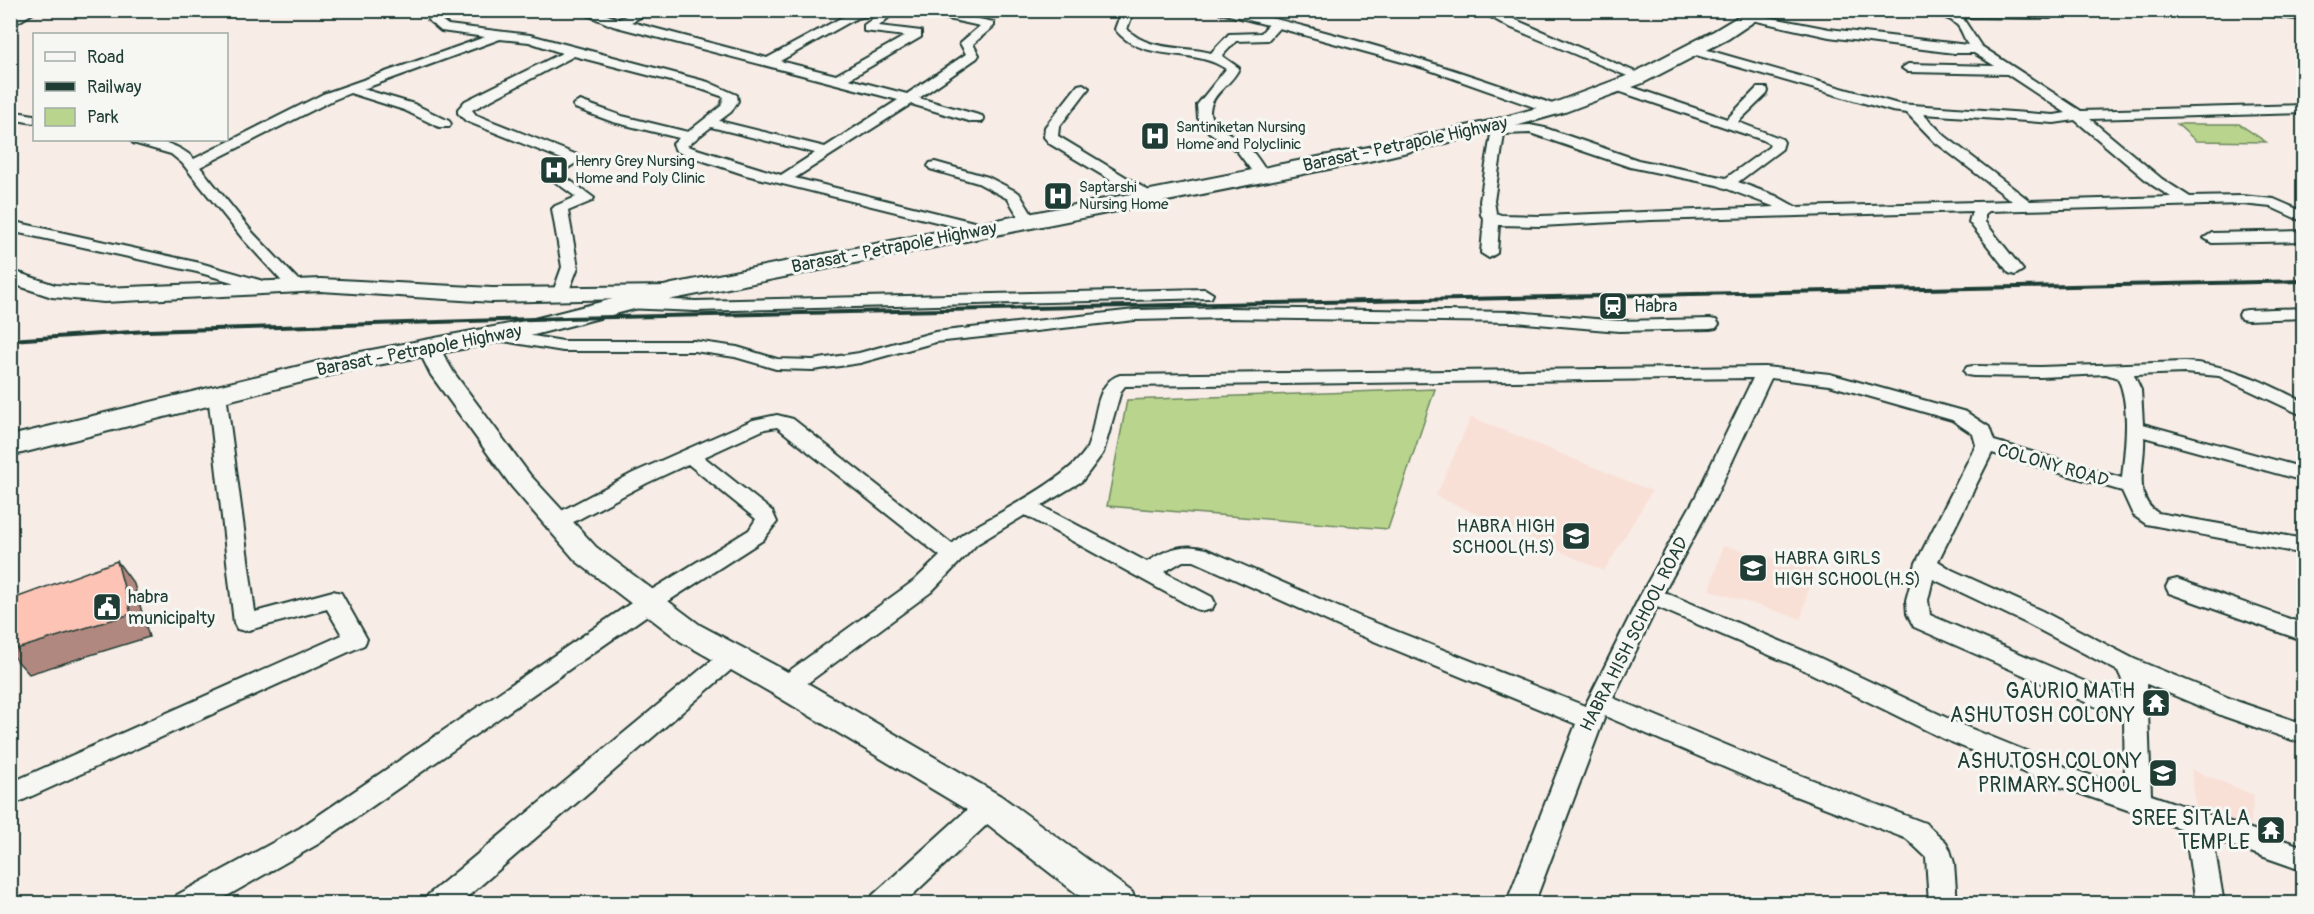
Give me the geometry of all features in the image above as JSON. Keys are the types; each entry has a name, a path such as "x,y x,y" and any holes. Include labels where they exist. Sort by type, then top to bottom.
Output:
{"highway":[{"name":"Barasat - Petrapole Highway","path":"10,446 363,359 497,335 672,292 1497,128 1641,77 1693,50 1757,12"}],"main road":[{"path":"10,276 52,291 104,295 264,286 343,286 492,295 561,292 672,292"},
{"path":"428,347 443,375 514,472 586,554 690,633 786,686 989,806 1119,903"}],"street":[{"path":"10,24 33,10"},
{"path":"444,10 434,20 445,28 530,39 703,85 730,95 731,101 726,109 688,136 681,144 681,148 720,164 985,229"},
{"path":"580,10 617,24 666,38 839,79 977,118"},
{"path":"617,24 649,10"},
{"path":"770,62 854,15 882,10"},
{"path":"839,79 917,34 868,28 892,10"},
{"path":"783,180 973,55 966,43 990,24 912,10"},
{"path":"1128,10 1121,29 1129,38 1148,45 1214,57 1228,62 1233,68 1203,106 1203,115 1208,124 1244,152 1262,175"},
{"path":"1214,10 1276,23 1442,70 1553,109"},
{"path":"1483,10 1511,24 1641,77"},
{"path":"1915,10 1947,15 1974,12 2050,15"},
{"path":"2248,10 2304,17"},
{"path":"1757,12 1829,33 1961,50"},
{"path":"1947,15 1964,25 1967,37 1977,49 2078,115 2157,182 2185,200"},
{"path":"1214,57 1233,37 1264,38 1276,23"},
{"path":"192,166 301,109 349,89 503,34"},
{"path":"1904,51 1948,52 1977,49"},
{"path":"1693,50 1828,90 1910,110 2054,119 2078,115 2304,109"},
{"path":"561,292 570,267 561,209 587,198 550,173 575,159 471,118 465,113 465,109 470,104 573,52"},
{"path":"1791,68 1910,101 1910,110 1940,139 2027,206"},
{"path":"1908,68 2007,70"},
{"path":"1617,86 1768,137 1777,145 1728,183"},
{"path":"1083,88 1052,127 1052,137 1055,141 1149,197"},
{"path":"349,89 409,107 444,124"},
{"path":"1729,124 1762,91"},
{"path":"580,105 618,119 688,136"},
{"path":"10,115 33,119"},
{"path":"708,122 827,152"},
{"path":"1489,253 1492,218 1487,211 1487,201 1497,128 1535,129 1635,164 1728,183 1771,199 1793,212"},
{"path":"141,141 176,151 192,166 261,250 295,286"},
{"path":"935,165 983,180 1014,196 1028,221"},
{"path":"1492,218 1541,221 2185,200 2264,201 2282,206 2304,218"},
{"path":"1984,207 1978,213 1977,222 2014,270"},
{"path":"10,226 189,266 264,286"},
{"path":"2212,238 2304,236"},
{"path":"625,303 696,306 1205,294"},
{"path":"497,335 563,346 694,346 737,352 776,364 813,365 860,358 935,337 1135,315 1226,313 1504,317 1619,326 1710,324"},
{"path":"2247,315 2304,313"},
{"path":"1973,371 2040,372 2108,368 2125,375 2131,384 2135,445 2131,487"},
{"path":"2116,370 2186,368 2213,370 2245,381 2304,410"},
{"name":"COLONY ROAD","path":"1025,506 1075,476 1089,460 1096,449 1112,390 1120,381 1765,372 1819,377 1959,416 1982,431 1986,446 2131,487 2136,507 2142,514 2153,519 2304,547"},
{"name":"HABRA HISH SCHOOL ROAD","path":"1520,903 1595,711 1651,596 1705,498 1765,372"},
{"path":"10,795 356,639 333,599 245,623 217,394"},
{"path":"557,522 640,478 690,455 760,424 777,421 786,423 952,555"},
{"path":"2134,428 2304,475"},
{"path":"1986,446 1927,563 1915,604 1916,613 1922,621 2136,714"},
{"path":"187,903 309,836 648,603 756,535 767,522 765,516 690,455"},
{"path":"786,686 923,586 970,539 1025,506 1204,603"},
{"path":"1148,572 1178,554 1187,551 1198,554 1365,629 1770,775 1917,831 1937,850 1941,862 1943,903"},
{"path":"1927,563 1933,570 1944,576 2034,617 2126,665 2231,709 2304,734"},
{"path":"2177,587 2304,633"},
{"path":"1651,596 1810,663 1953,732 2056,774 2304,859"},
{"path":"446,901 731,657"},
{"path":"2126,665 2136,682 2138,802"},
{"path":"883,903 989,806"},
{"path":"2197,823 2210,903"}],"shaded area":[{"path":"1471,417 1652,491 1604,571 1436,496"},
{"path":"1723,546 1814,567 1801,619 1709,590"},
{"path":"2191,769 2254,795 2249,835 2196,810"}],"green space":[{"path":"2177,124 2239,124 2266,142 2196,141"},
{"path":"1435,389 1388,529 1107,506 1127,400"}],"building":[{"path":"117,561 131,614 10,651 10,600"}],"railway":[{"path":"10,340 147,331 566,318 2304,281"}],"place":[{"name":"Santiniketan Nursing Home and Polyclinic","path":"1155,136"},
{"name":"Henry Grey Nursing Home and Poly Clinic","path":"554,170"},
{"name":"Saptarshi Nursing Home","path":"1058,196"},
{"name":"Habra","path":"1613,306"},
{"name":"HABRA HIGH SCHOOL(H.S)","path":"1576,536"},
{"name":"HABRA GIRLS HIGH SCHOOL(H.S)","path":"1753,568"},
{"name":"habra municipalty","path":"107,607"},
{"name":"GAURIO MATH ASHUTOSH COLONY","path":"2156,703"},
{"name":"ASHUTOSH COLONY PRIMARY SCHOOL","path":"2163,773"},
{"name":"SREE SITALA TEMPLE","path":"2271,830"}]}
